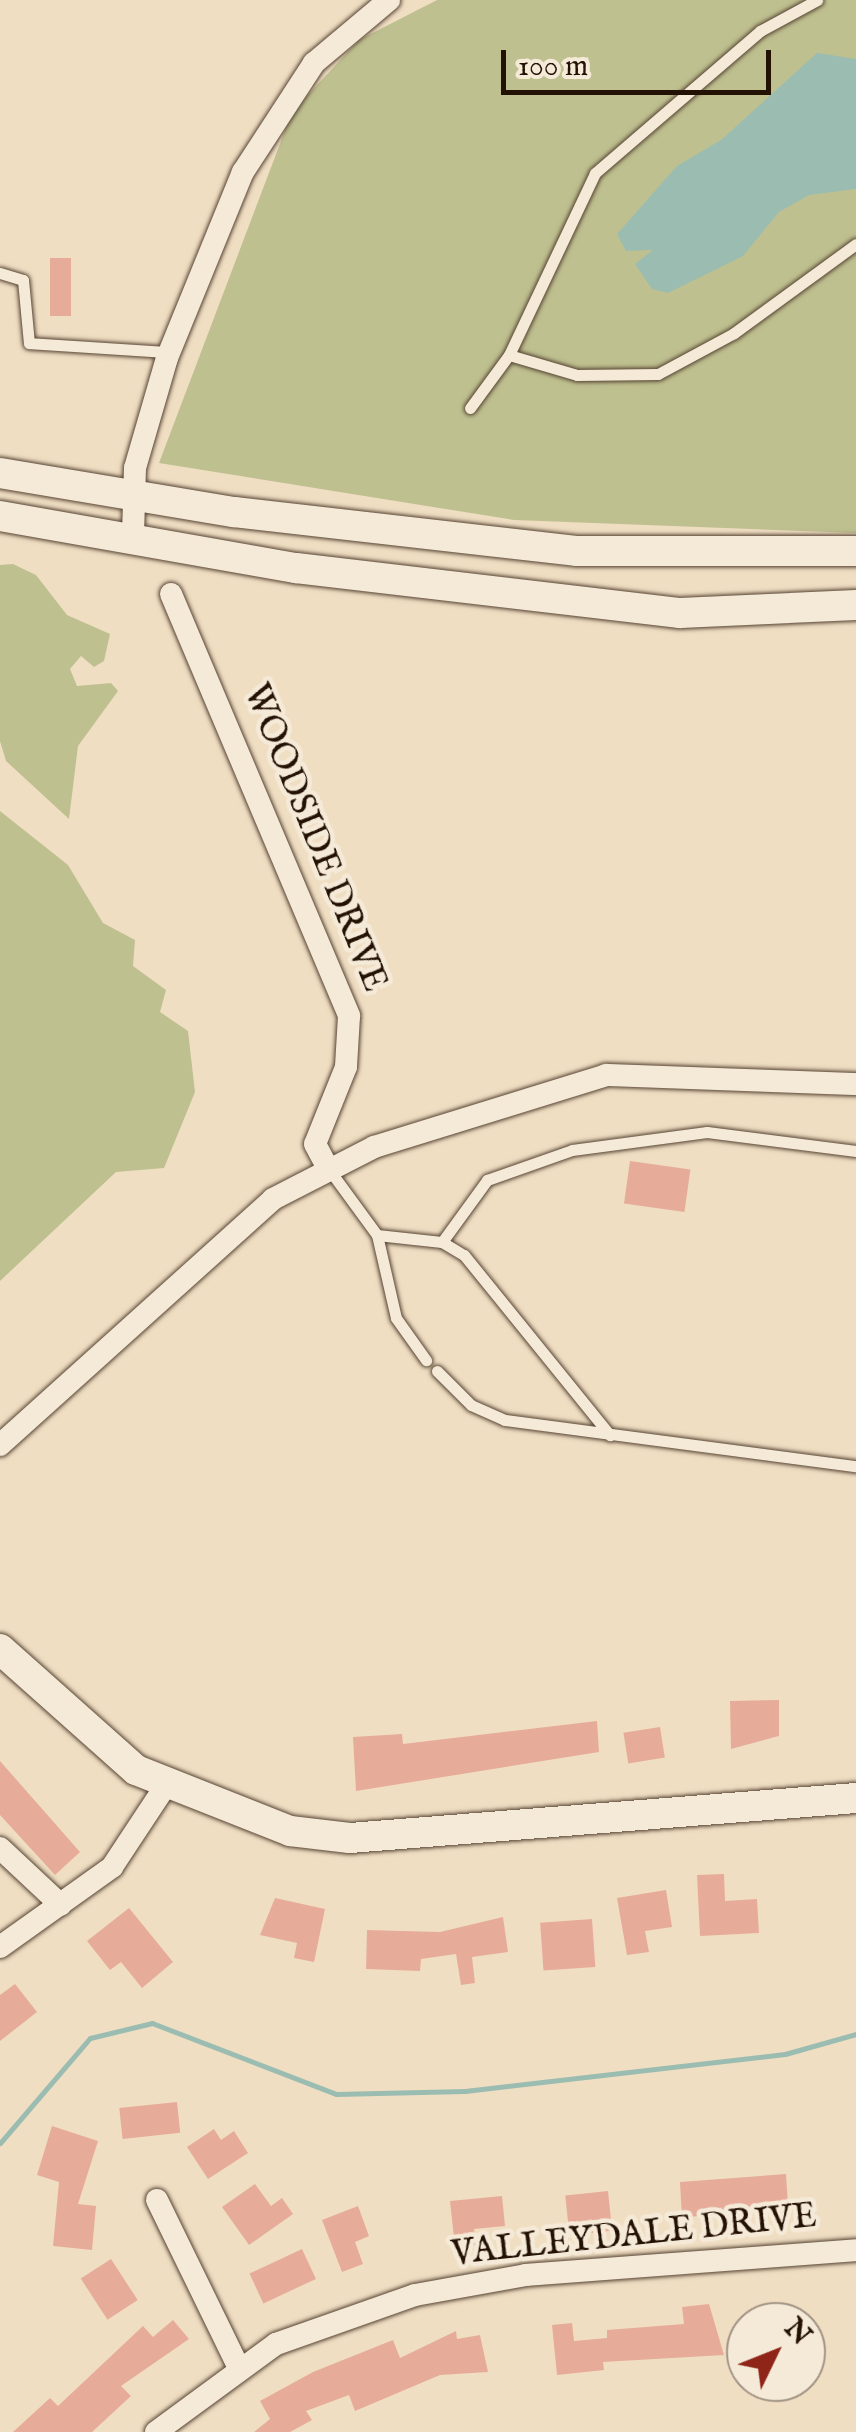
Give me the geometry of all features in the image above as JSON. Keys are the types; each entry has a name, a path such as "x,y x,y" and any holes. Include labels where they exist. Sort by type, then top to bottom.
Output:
{"main road":[{"path":"0,472 131,494 576,551 856,551"},
{"path":"0,516 133,535 296,568 680,613 856,604"},
{"path":"0,1649 54,1704 166,1785 236,1816 350,1838 856,1798"}],"street":[{"path":"133,535 131,494 169,352 277,109 339,36 389,0"},
{"name":"WOODSIDE DRIVE","path":"171,594 349,1016 346,1067 315,1144 328,1168"},
{"path":"0,1445 273,1199 328,1168 574,1080 670,1071 856,1084"},
{"path":"0,1947 60,1906 134,1844 166,1785"},
{"path":"0,1848 60,1906"},
{"path":"158,2200 238,2366"},
{"name":"VALLEYDALE DRIVE","path":"156,2432 238,2366 350,2314 434,2292 526,2275 856,2250"}],"lane":[{"path":"470,408 508,355 595,172 760,31 817,0"},
{"path":"508,355 577,375 658,374 734,333 856,244"},
{"path":"0,273 23,280 29,343 169,352"},
{"path":"442,1242 486,1180 572,1150 707,1132 856,1151"},
{"path":"328,1168 377,1235 396,1318 426,1360"},
{"path":"377,1235 442,1242 464,1255 610,1435"},
{"path":"437,1371 471,1405 505,1420 856,1466"}],"green space":[{"path":"437,0 856,0 856,533 514,520 159,463 292,112 359,40"},
{"path":"13,564 36,575 67,615 110,634 104,661 94,667 81,656 70,669 77,686 111,683 118,691 78,746 69,819 6,761 0,741 0,565"},
{"path":"0,811 68,865 103,923 135,940 133,966 166,990 160,1012 188,1031 195,1092 164,1168 116,1172 0,1281"}],"water":[{"path":"817,53 856,59 856,189 809,195 779,212 743,256 668,293 652,289 635,264 653,250 626,251 617,234 677,166 721,140"}],"building":[{"path":"50,258 71,258 71,316 50,316"},
{"path":"630,1161 690,1169 684,1212 624,1204"},
{"path":"779,1700 779,1736 731,1749 730,1701"},
{"path":"597,1721 599,1752 356,1791 353,1737 402,1734 403,1744"},
{"path":"660,1727 665,1758 628,1763 623,1733"},
{"path":"0,1761 80,1852 55,1875 0,1815"},
{"path":"724,1874 725,1901 757,1899 759,1933 700,1936 697,1875"},
{"path":"666,1890 672,1927 645,1931 649,1952 627,1955 617,1898"},
{"path":"275,1898 325,1909 314,1962 294,1958 297,1943 260,1935"},
{"path":"129,1908 173,1962 142,1988 121,1962 110,1970 87,1941"},
{"path":"503,1917 508,1952 472,1957 475,1983 461,1985 456,1954 421,1959 420,1971 366,1969 367,1930 440,1932"},
{"path":"592,1919 595,1967 543,1971 540,1923"},
{"path":"15,1984 37,2012 0,2041 0,1995"},
{"path":"177,2102 180,2133 123,2139 119,2108"},
{"path":"52,2126 98,2141 78,2204 96,2206 92,2250 53,2246 59,2182 37,2175"},
{"path":"214,2129 221,2140 234,2131 248,2153 208,2179 187,2147"},
{"path":"786,2174 788,2205 682,2218 680,2182"},
{"path":"255,2184 271,2206 282,2198 293,2214 249,2245 222,2207"},
{"path":"608,2191 612,2231 569,2235 565,2195"},
{"path":"502,2196 505,2226 474,2229 476,2245 455,2247 450,2201"},
{"path":"358,2206 369,2236 355,2242 363,2264 342,2272 322,2220"},
{"path":"302,2249 316,2279 263,2303 249,2274"},
{"path":"111,2259 138,2300 107,2320 81,2279"},
{"path":"709,2304 724,2355 603,2362 604,2370 557,2375 552,2325 572,2323 574,2341 607,2338 607,2330 684,2324 682,2307"},
{"path":"173,2320 189,2339 121,2386 131,2396 92,2432 13,2432 50,2398 58,2406 143,2326 153,2337"},
{"path":"456,2331 457,2339 480,2335 488,2372 440,2375 355,2411 349,2395 306,2411 312,2420 290,2432 254,2432 270,2419 260,2401 313,2372 393,2340 400,2358"}],"waterway":[{"path":"0,2143 90,2038 152,2023 336,2094 465,2091 785,2054 856,2034"}]}
